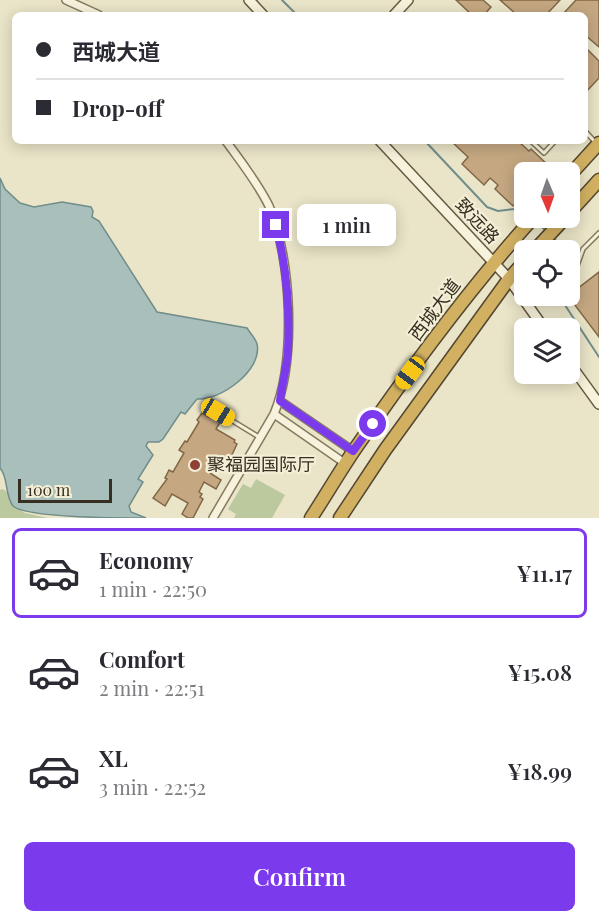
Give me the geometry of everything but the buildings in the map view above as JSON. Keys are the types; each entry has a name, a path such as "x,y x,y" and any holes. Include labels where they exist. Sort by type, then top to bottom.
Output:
{"highway":[{"path":"580,165 598,144"},
{"path":"580,201 599,180"},
{"name":"西城大道","path":"311,518 353,451 493,262 524,228"},
{"path":"544,240 556,228"},
{"path":"340,518 385,450 514,273"}],"main road":[{"path":"249,0 260,12"},
{"path":"397,12 408,0"},
{"name":"致远路","path":"383,144 509,279 537,318"},
{"path":"580,378 599,404"}],"street":[{"path":"66,0 92,12"},
{"path":"213,518 280,401 288,352 288,311 280,241 269,207 260,190 228,144"},
{"path":"280,401 353,451"},
{"path":"274,414 346,464"}],"lane":[{"path":"534,144 544,153 552,144"},
{"path":"580,257 583,249 599,233"},
{"path":"218,412 260,438"}],"green space":[{"path":"256,479 285,495 272,518 234,518 236,514 228,509 243,484 251,488"},
{"path":"0,490 6,491 12,505 25,513 48,518 0,518"}],"water":[{"path":"0,178 5,189 20,203 34,207 62,202 91,207 92,217 99,221 157,312 247,328 257,344 257,354 253,364 238,382 217,395 197,399 185,414 181,412 163,439 159,442 148,442 146,446 153,455 138,479 143,482 129,506 131,512 146,518 36,513 13,506 10,501 5,476 0,468"}],"waterway":[{"path":"282,0 294,12"},
{"path":"428,144 487,207 498,211 514,209"},
{"path":"566,306 599,357"}],"place":[{"name":"聚福园国际厅","path":"195,465"}],"route":[{"path":"276,225 285,271 288,311 288,352 280,401 353,451 373,424"}]}
